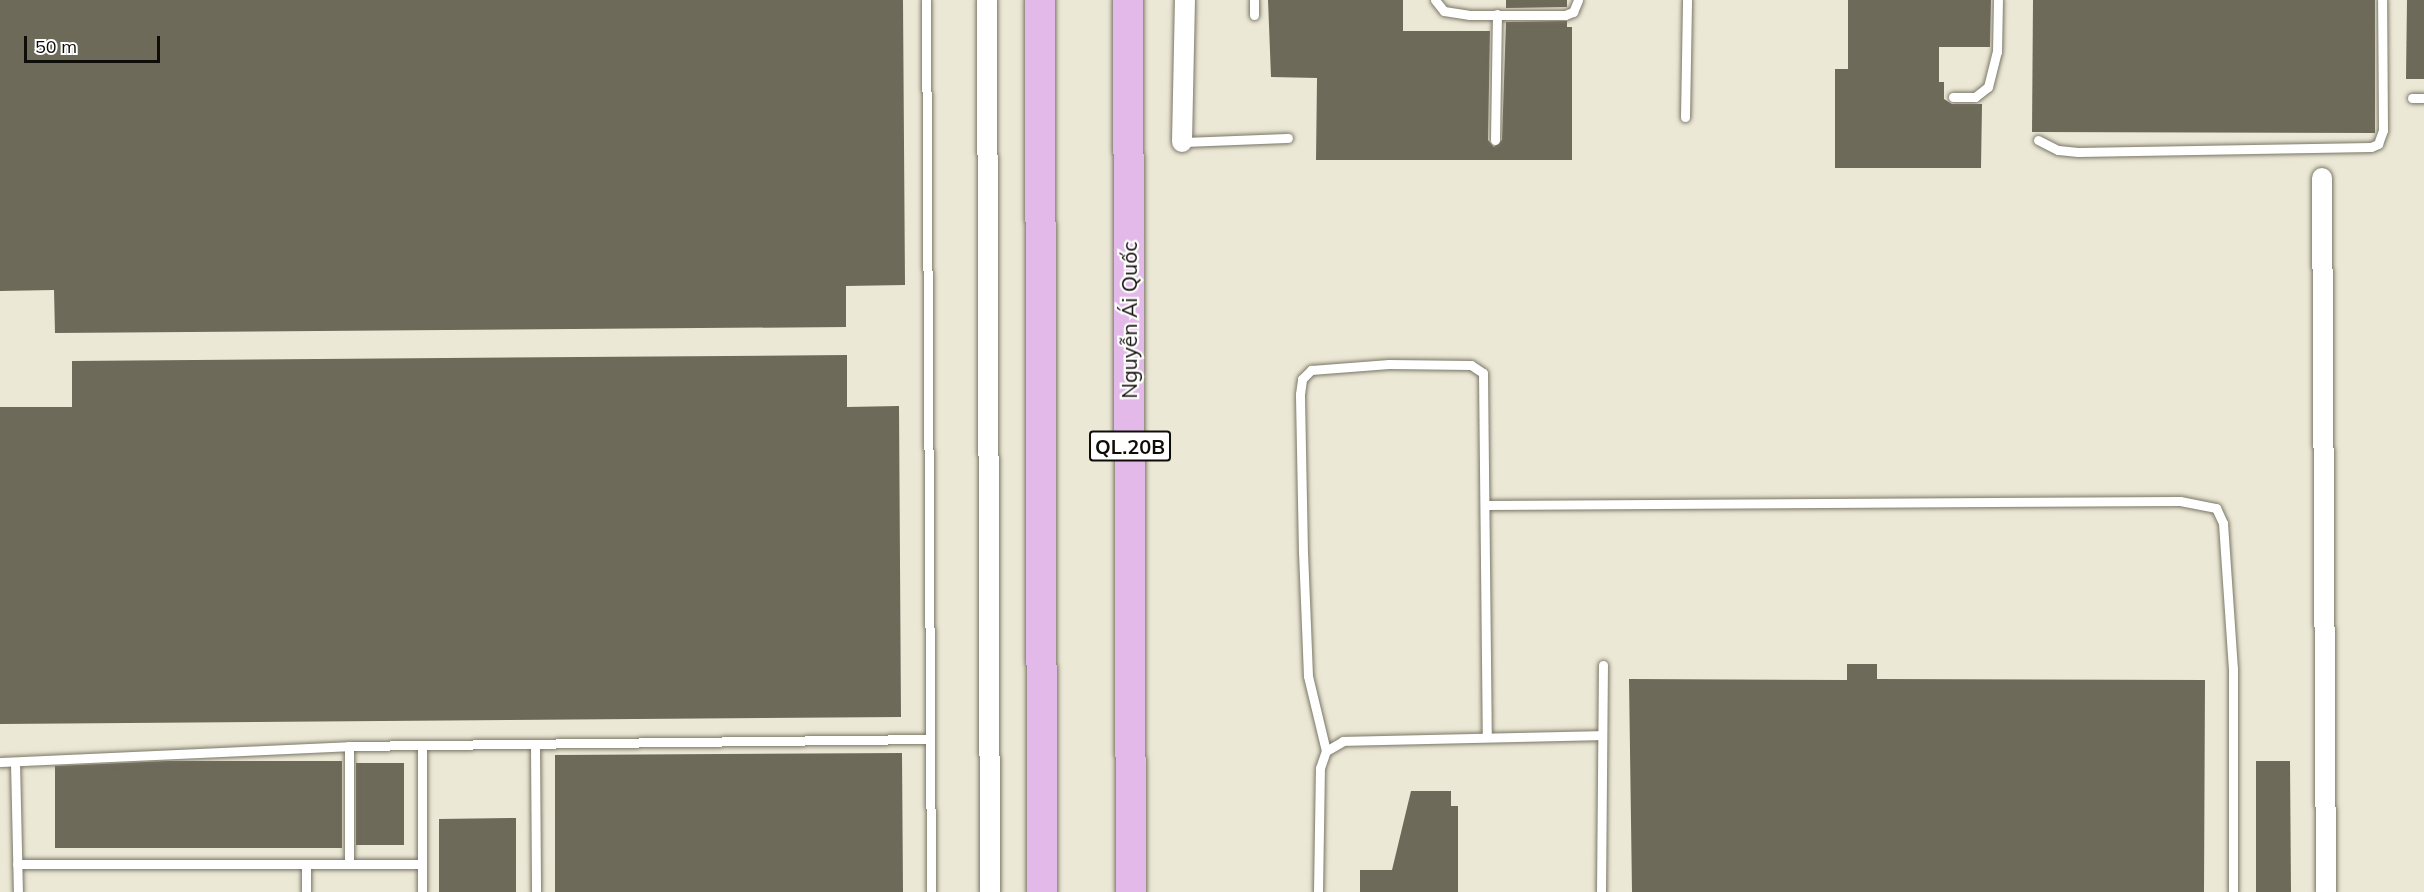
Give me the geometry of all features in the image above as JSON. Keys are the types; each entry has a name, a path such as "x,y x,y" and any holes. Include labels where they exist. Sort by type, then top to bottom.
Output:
{"main road":[{"path":"1040,0 1042,892"},
{"name":"Nguyễn Ái Quốc","path":"1128,0 1131,892"}],"street":[{"path":"987,0 990,892"},
{"path":"1182,142 1185,0"},
{"path":"2322,178 2326,892"}],"lane":[{"path":"926,0 931,892"},
{"path":"1254,0 1254,15"},
{"path":"1435,0 1444,11 1565,15 1573,12 1578,0"},
{"path":"1685,117 1687,0"},
{"path":"1953,97 1975,97 1988,87 1997,52 1998,0"},
{"path":"2038,140 2058,150 2078,152 2370,147 2378,144 2383,130 2382,0"},
{"path":"1495,140 1497,14"},
{"path":"2412,98 2424,98"},
{"path":"1182,142 1288,138"},
{"path":"1318,892 1320,768 1326,751 1308,676 1303,553 1302,379 1311,370 1389,364 1470,365 1483,373 1487,736"},
{"path":"1486,505 2180,501 2216,508 2223,523 2233,668 2233,892"},
{"path":"1601,892 1603,665"},
{"path":"1326,751 1343,741 1360,738 1602,735"},
{"path":"0,762 350,746 930,739"},
{"path":"535,744 536,892"},
{"path":"422,745 422,892"},
{"path":"349,864 350,746"},
{"path":"15,762 18,892"},
{"path":"17,864 422,864"},
{"path":"306,864 306,892"}],"building":[{"path":"0,0 903,0 905,285 846,286 846,327 55,333 54,290 0,291"},
{"path":"1268,0 1403,0 1403,31 1490,31 1488,140 1494,147 1502,140 1506,22 1567,21 1567,27 1572,27 1572,160 1316,160 1317,78 1271,77"},
{"path":"1506,0 1567,0 1567,7 1506,8"},
{"path":"1848,0 1991,0 1990,47 1939,47 1939,82 1944,82 1944,99 1952,104 1982,104 1981,168 1835,168 1835,69 1848,69"},
{"path":"2033,0 2375,0 2375,133 2032,132"},
{"path":"2407,0 2424,0 2424,79 2406,79"},
{"path":"847,355 847,407 899,406 901,717 0,724 0,407 72,407 72,361"},
{"path":"1847,664 1877,664 1877,679 2205,680 2204,892 1632,892 1629,679 1847,680"},
{"path":"902,753 903,892 555,892 555,755"},
{"path":"167,761 342,761 342,848 55,848 55,766"},
{"path":"2256,761 2290,761 2291,892 2256,892"},
{"path":"356,763 404,763 404,845 356,845"},
{"path":"1411,791 1451,791 1451,806 1458,806 1458,892 1360,892 1360,870 1392,870"},
{"path":"516,818 516,892 439,892 439,819"}]}
